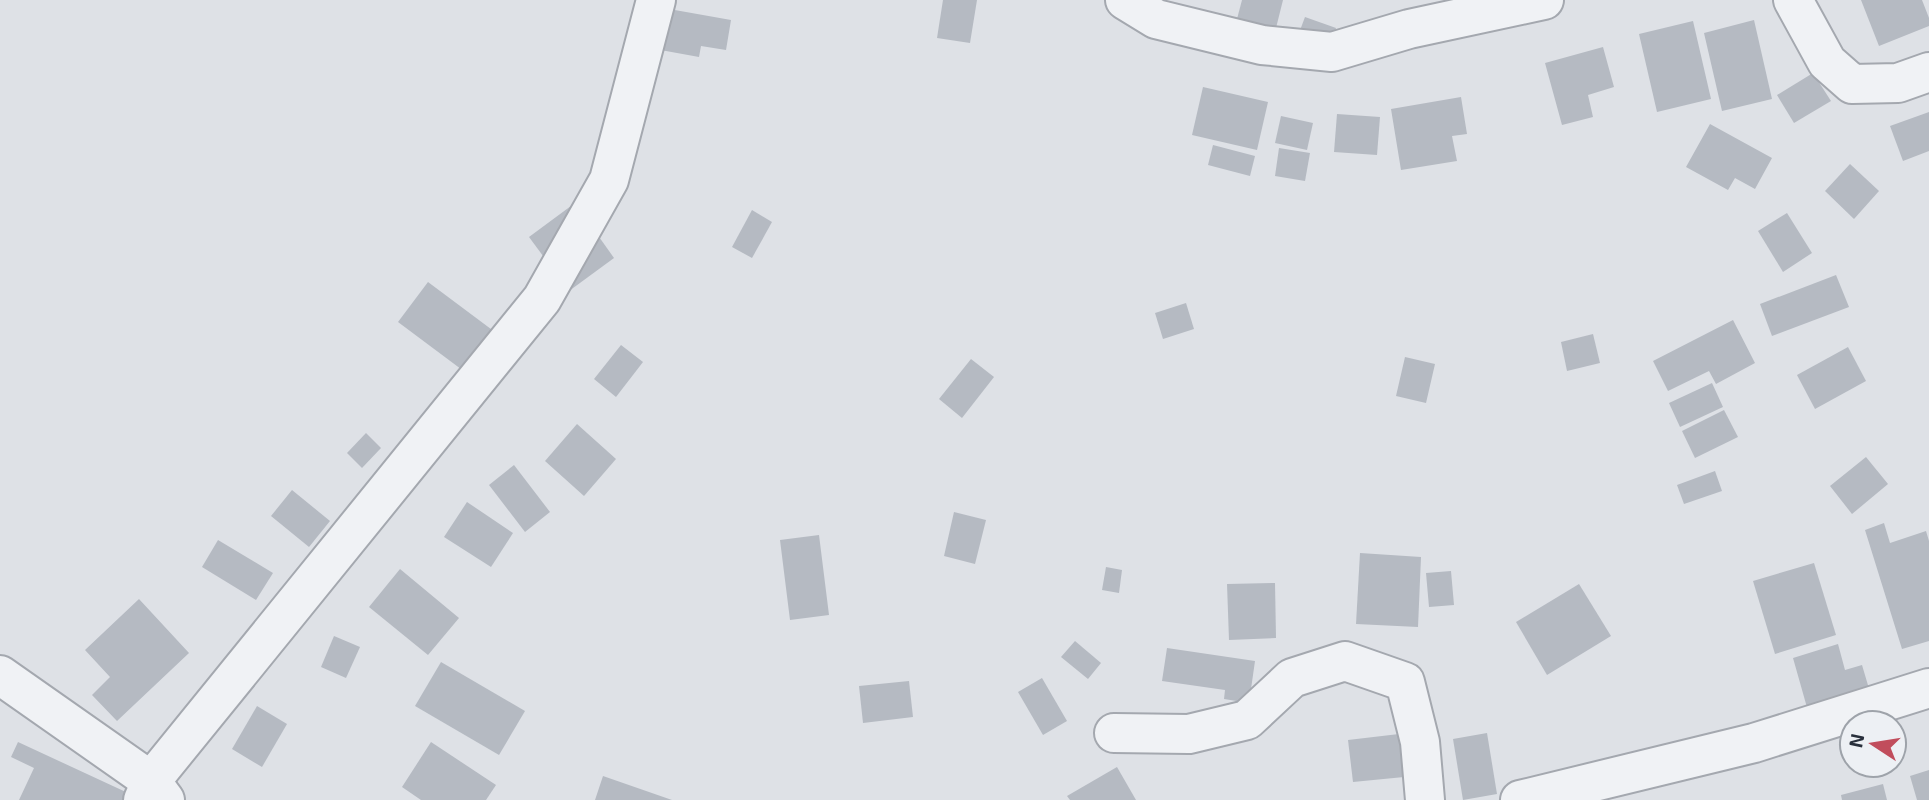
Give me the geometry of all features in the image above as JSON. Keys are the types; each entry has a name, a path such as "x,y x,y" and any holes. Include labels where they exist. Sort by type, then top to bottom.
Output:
{"street":[{"path":"0,675 153,794 542,299 609,180 656,0"},
{"path":"1125,0 1156,19 1262,45 1332,52 1409,29 1544,0"},
{"path":"1793,0 1826,62 1852,84 1898,83 1929,72"},
{"path":"1115,733 1189,734 1247,720 1292,678 1345,661 1405,682 1420,742 1425,800"},
{"path":"1520,800 1754,743 1929,688"}],"building":[{"path":"943,0 977,0 970,43 937,38"},
{"path":"1242,0 1283,0 1276,28 1237,19"},
{"path":"1861,0 1922,0 1929,26 1879,46"},
{"path":"641,4 731,20 726,50 701,46 699,57 633,45"},
{"path":"1305,17 1336,28 1325,60 1293,49"},
{"path":"1754,20 1772,99 1722,111 1704,33"},
{"path":"1693,21 1711,99 1657,112 1639,34"},
{"path":"1603,47 1614,87 1588,95 1593,117 1562,125 1545,63"},
{"path":"1813,73 1831,101 1794,123 1777,95"},
{"path":"1203,87 1268,102 1257,150 1192,135"},
{"path":"1461,97 1467,134 1452,136 1457,161 1401,170 1391,109"},
{"path":"1929,112 1929,151 1903,161 1890,126"},
{"path":"1337,114 1380,117 1377,155 1334,152"},
{"path":"1281,116 1313,123 1307,150 1275,143"},
{"path":"1710,124 1772,158 1755,189 1735,178 1728,190 1686,167"},
{"path":"1213,145 1255,156 1250,176 1208,165"},
{"path":"1279,148 1310,153 1305,181 1275,176"},
{"path":"1850,164 1879,191 1854,219 1825,191"},
{"path":"575,203 614,258 569,291 529,237"},
{"path":"752,210 772,222 752,258 732,247"},
{"path":"1787,213 1812,253 1783,272 1758,231"},
{"path":"1836,275 1849,307 1772,336 1760,304"},
{"path":"428,282 511,344 481,384 398,322"},
{"path":"1186,303 1194,329 1163,339 1155,313"},
{"path":"1733,320 1755,363 1716,384 1709,371 1668,391 1653,361"},
{"path":"1593,334 1600,363 1567,371 1561,342"},
{"path":"621,345 643,362 616,397 594,379"},
{"path":"1848,347 1866,381 1815,409 1797,375"},
{"path":"1405,357 1435,364 1426,403 1396,396"},
{"path":"971,359 994,377 962,418 939,399"},
{"path":"1712,383 1723,407 1680,427 1669,403"},
{"path":"1724,410 1738,437 1695,458 1682,431"},
{"path":"577,424 616,459 584,496 545,461"},
{"path":"366,433 381,448 362,468 347,453"},
{"path":"1866,457 1888,484 1852,514 1830,486"},
{"path":"514,465 550,512 525,532 489,485"},
{"path":"1715,471 1722,491 1684,504 1677,485"},
{"path":"292,490 330,521 309,547 271,516"},
{"path":"467,502 513,533 491,567 444,537"},
{"path":"954,512 986,520 975,564 944,556"},
{"path":"1884,523 1890,543 1926,531 1929,541 1929,641 1902,649 1865,530"},
{"path":"819,535 829,615 790,620 780,540"},
{"path":"218,540 273,573 256,600 202,567"},
{"path":"1360,553 1421,557 1418,627 1356,624"},
{"path":"1814,563 1836,635 1775,654 1753,581"},
{"path":"1106,567 1122,570 1119,593 1102,590"},
{"path":"400,569 459,618 428,655 369,607"},
{"path":"1451,571 1454,605 1429,607 1426,573"},
{"path":"1275,583 1276,638 1229,640 1227,584"},
{"path":"1579,584 1611,636 1547,675 1516,622"},
{"path":"139,599 189,653 117,721 92,695 110,677 85,650"},
{"path":"334,636 360,647 346,678 321,667"},
{"path":"1075,641 1101,663 1088,679 1061,657"},
{"path":"1838,644 1845,670 1862,665 1870,692 1808,711 1793,658"},
{"path":"1167,648 1255,661 1249,703 1224,699 1225,690 1162,681"},
{"path":"441,662 525,711 499,755 415,706"},
{"path":"1042,678 1067,721 1043,735 1018,692"},
{"path":"909,681 913,717 863,723 859,686"},
{"path":"257,706 287,724 262,767 232,749"},
{"path":"1487,733 1497,794 1463,800 1453,739"},
{"path":"1399,734 1404,777 1353,782 1348,740"},
{"path":"18,742 128,793 124,800 19,800 34,768 11,757"},
{"path":"431,742 496,785 486,800 421,800 402,787"},
{"path":"1117,767 1136,800 1070,800 1067,796"},
{"path":"1929,770 1929,800 1917,800 1910,776"},
{"path":"603,776 672,800 595,800"},
{"path":"1883,784 1887,800 1842,800 1841,795"}]}
